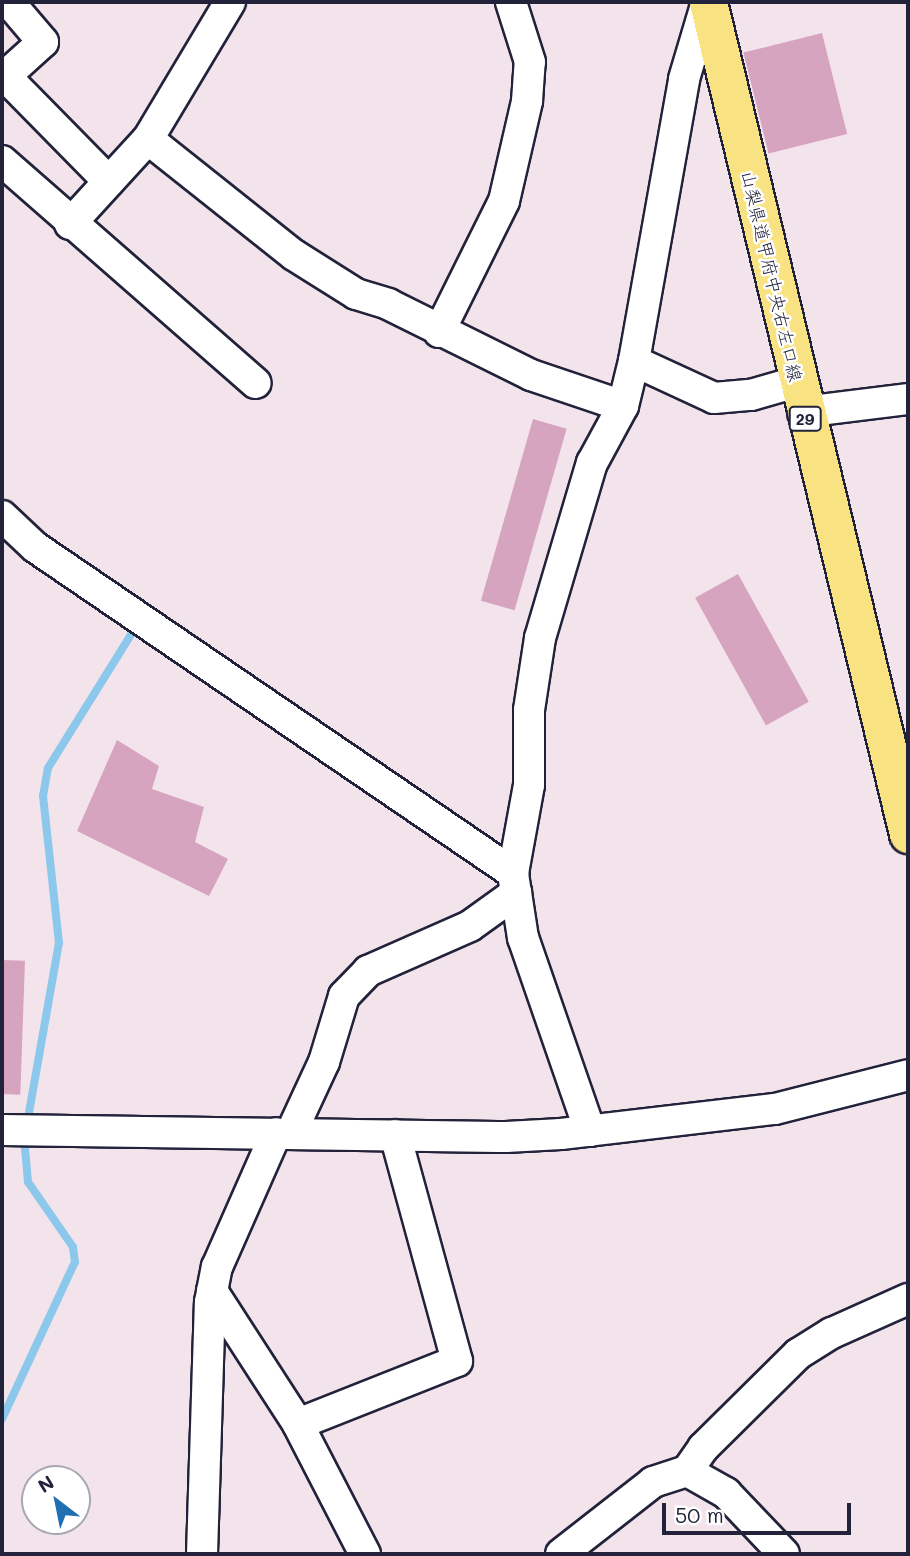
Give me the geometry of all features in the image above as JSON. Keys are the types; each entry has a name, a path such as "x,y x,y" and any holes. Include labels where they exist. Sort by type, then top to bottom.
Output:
{"main road":[{"name":"山梨県道甲府中央右左口線","path":"708,2 800,397 908,834"}],"street":[{"path":"9,2 43,42 3,78 109,182"},
{"path":"70,224 148,139 230,2"},
{"path":"439,332 504,201 527,101 530,62 512,2"},
{"path":"590,1131 523,938 515,883 529,785 529,710 540,638 592,463 623,406 634,361 684,79 708,2"},
{"path":"148,139 294,255 356,294 388,304 439,332 531,375 623,406"},
{"path":"2,161 70,224 256,383"},
{"path":"634,361 714,398 751,395 908,399"},
{"path":"2,516 35,547 515,883"},
{"path":"202,1554 212,1291 217,1267 284,1133 324,1062 344,996 368,971 470,926 515,883"},
{"path":"2,1130 506,1137 590,1131 775,1109 908,1075"},
{"path":"298,1424 457,1361 395,1135"},
{"path":"212,1291 298,1424 365,1554"},
{"path":"561,1554 653,1482 687,1471 703,1448 798,1354 832,1333 908,1298"},
{"path":"687,1471 726,1493 784,1554"}],"building":[{"path":"822,33 847,134 769,154 743,53"},
{"path":"533,419 567,429 515,610 481,601"},
{"path":"738,574 809,702 766,725 695,598"},
{"path":"117,740 159,766 152,789 204,807 195,842 228,859 209,896 77,831"},
{"path":"2,960 25,961 20,1095 2,1094"}],"waterway":[{"path":"27,1124 59,943 43,796 48,768 137,625"},
{"path":"2,1419 75,1262 73,1247 28,1182 24,1137"}]}
